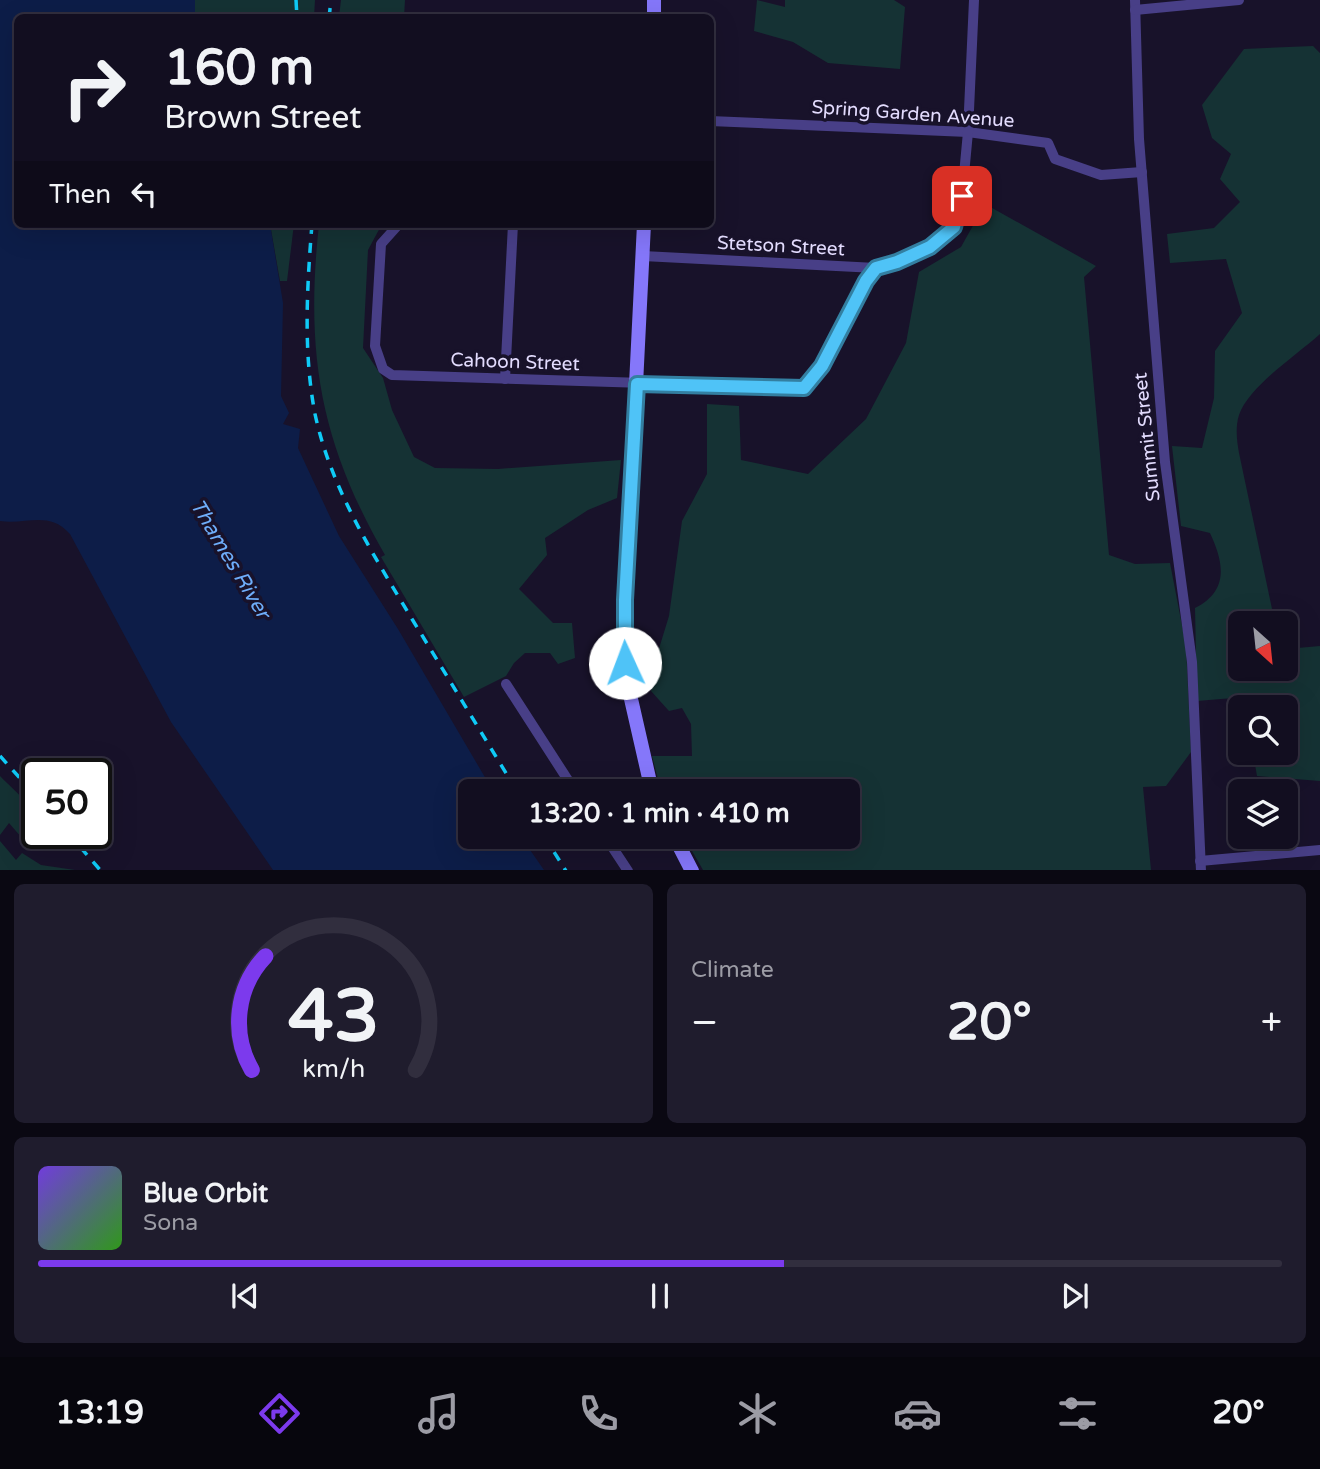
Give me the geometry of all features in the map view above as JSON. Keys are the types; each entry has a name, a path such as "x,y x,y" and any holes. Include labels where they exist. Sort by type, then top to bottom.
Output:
{"main road":[{"path":"645,228 624,647 631,705 649,779"},
{"path":"681,849 692,870"}],"street":[{"path":"876,268 930,247 954,227 962,196 968,132 974,0"},
{"path":"1135,5 1239,0"},
{"name":"Summit Street","path":"1135,5 1142,172 1165,462 1192,662 1201,866"},
{"name":"Spring Garden Avenue","path":"714,121 968,132 1048,143 1055,159 1101,175 1142,172"},
{"name":"Cahoon Street","path":"395,228 381,244 375,346 383,369 392,375 804,388 822,366 866,281 876,268"},
{"path":"505,379 513,228"},
{"name":"Stetson Street","path":"643,256 876,268"},
{"path":"506,684 567,779"},
{"path":"613,849 628,870"},
{"path":"1201,866 1320,850"}],"green space":[{"path":"195,0 315,0 314,14 195,14"},
{"path":"341,0 405,0 404,14 339,14"},
{"path":"757,0 785,7 785,0 894,0 905,7 900,69 828,63 793,42 754,31"},
{"path":"1313,46 1320,53 1320,334 1263,382 1244,404 1239,415 1239,453 1272,611 1228,611 1228,681 1298,681 1298,648 1320,646 1320,781 1257,776 1255,765 1298,765 1298,695 1228,695 1228,698 1197,701 1195,608 1213,594 1218,585 1221,566 1210,533 1181,526 1172,446 1202,448 1214,398 1215,351 1242,313 1226,259 1170,263 1167,234 1214,228 1240,202 1220,179 1231,154 1212,138 1202,105 1244,49"},
{"path":"985,204 1096,266 1084,277 1109,555 1135,564 1170,563 1186,646 1191,752 1166,786 1143,787 1151,870 703,870 691,849 860,849 860,779 658,779 652,756 692,756 691,724 682,708 669,711 651,691 653,668 669,616 682,521 707,474 707,404 739,406 741,460 808,474 866,419 906,343 919,272 961,247"},
{"path":"271,228 294,228 287,281 280,281"},
{"path":"319,228 380,228 368,250 363,348 383,378 392,410 414,457 435,468 498,469 621,460 617,498 588,510 545,538 547,555 519,589 553,623 572,623 575,658 558,664 550,653 525,653 514,663 506,676 464,697 381,557 385,555 345,474 322,396 314,314"},
{"path":"0,776 21,797 21,837 9,823 0,835"},
{"path":"0,841 16,860 22,853 41,865 75,870 0,870"}],"water":[{"name":"Thames River","path":"0,0 195,0 195,14 14,14 14,228 271,228 283,303 281,396 289,413 283,424 300,429 298,448 339,536 398,629 486,779 458,779 458,849 529,849 544,870 273,870 171,722 70,534 54,522 46,520 0,521"}],"railway":[{"path":"296,0 297,14"},
{"path":"329,14 331,0"},
{"path":"312,228 307,343 315,414 331,469 368,545 510,779"},
{"path":"0,756 21,779"},
{"path":"82,849 100,870"},
{"path":"552,849 565,870"}],"route":[{"path":"625,663 625,600 637,384 804,388 822,366 866,281 876,268 930,247 954,227 962,196"}]}
